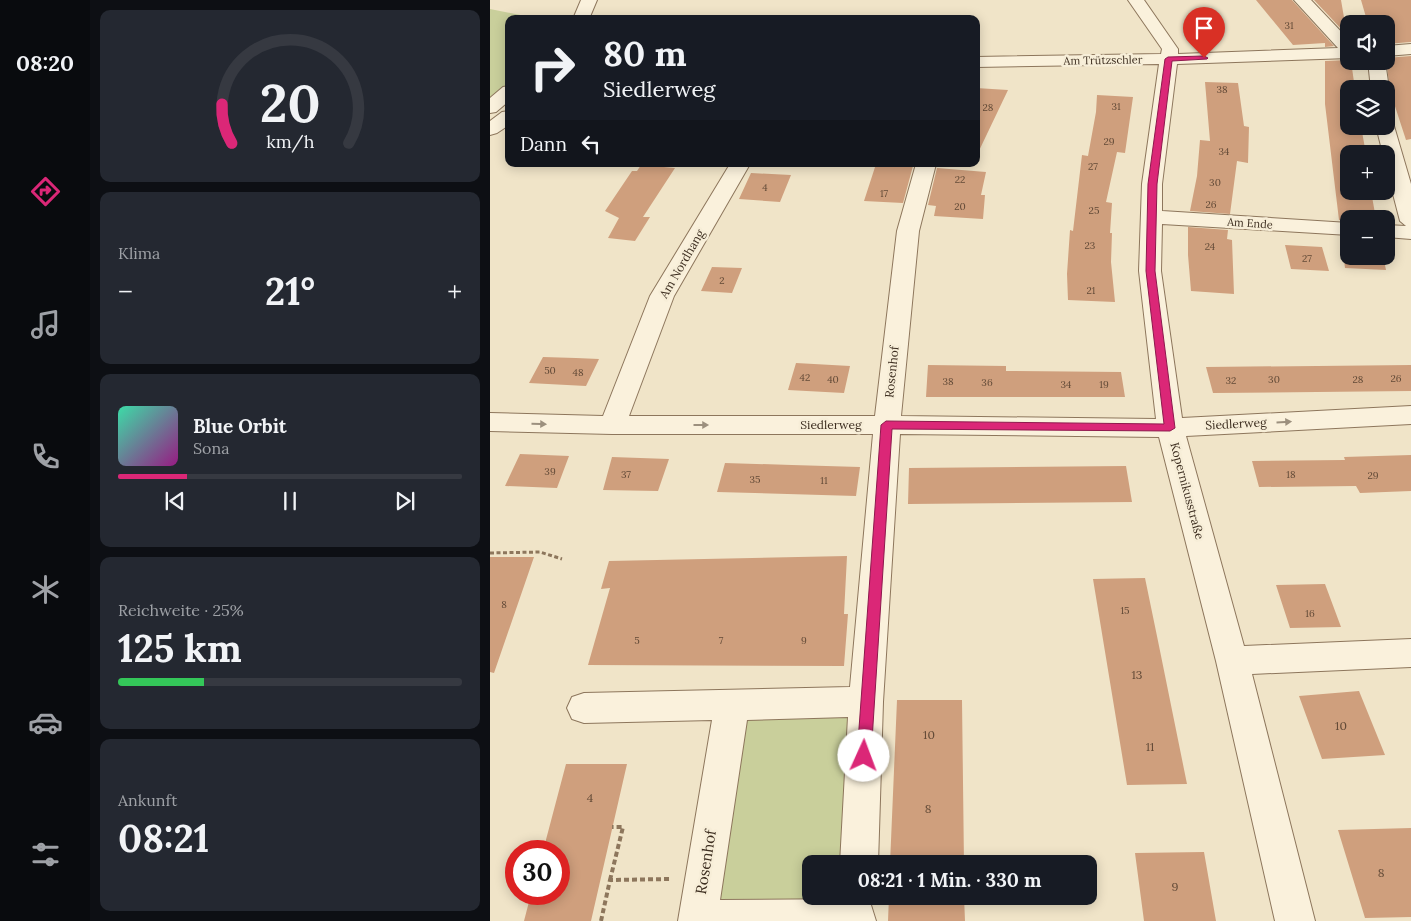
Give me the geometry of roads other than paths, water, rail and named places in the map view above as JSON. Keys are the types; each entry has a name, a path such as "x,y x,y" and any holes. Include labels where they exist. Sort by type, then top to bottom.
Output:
{"street":[{"path":"583,15 588,0"},
{"name":"Kopernikusstraße","path":"1136,0 1170,50 1152,184 1150,271 1170,428 1232,661 1296,921"},
{"path":"1302,0 1340,41"},
{"path":"1395,50 1411,49"},
{"name":"Am Trützschler","path":"980,62 1168,59 1340,51"},
{"path":"490,108 505,95"},
{"path":"490,129 505,119"},
{"path":"1387,135 1411,221"},
{"name":"Am Nordhang","path":"612,425 662,296 738,167"},
{"name":"Rosenhof","path":"859,855 866,702 886,425 908,231 925,167"},
{"name":"Am Ende","path":"1151,217 1340,228"},
{"path":"1395,232 1411,233"},
{"name":"Siedlerweg","path":"490,422 612,425 1170,428 1411,415"},
{"path":"1232,661 1411,653"},
{"path":"584,708 866,702"},
{"name":"Rosenhof","path":"732,705 697,920 857,912"}]}
